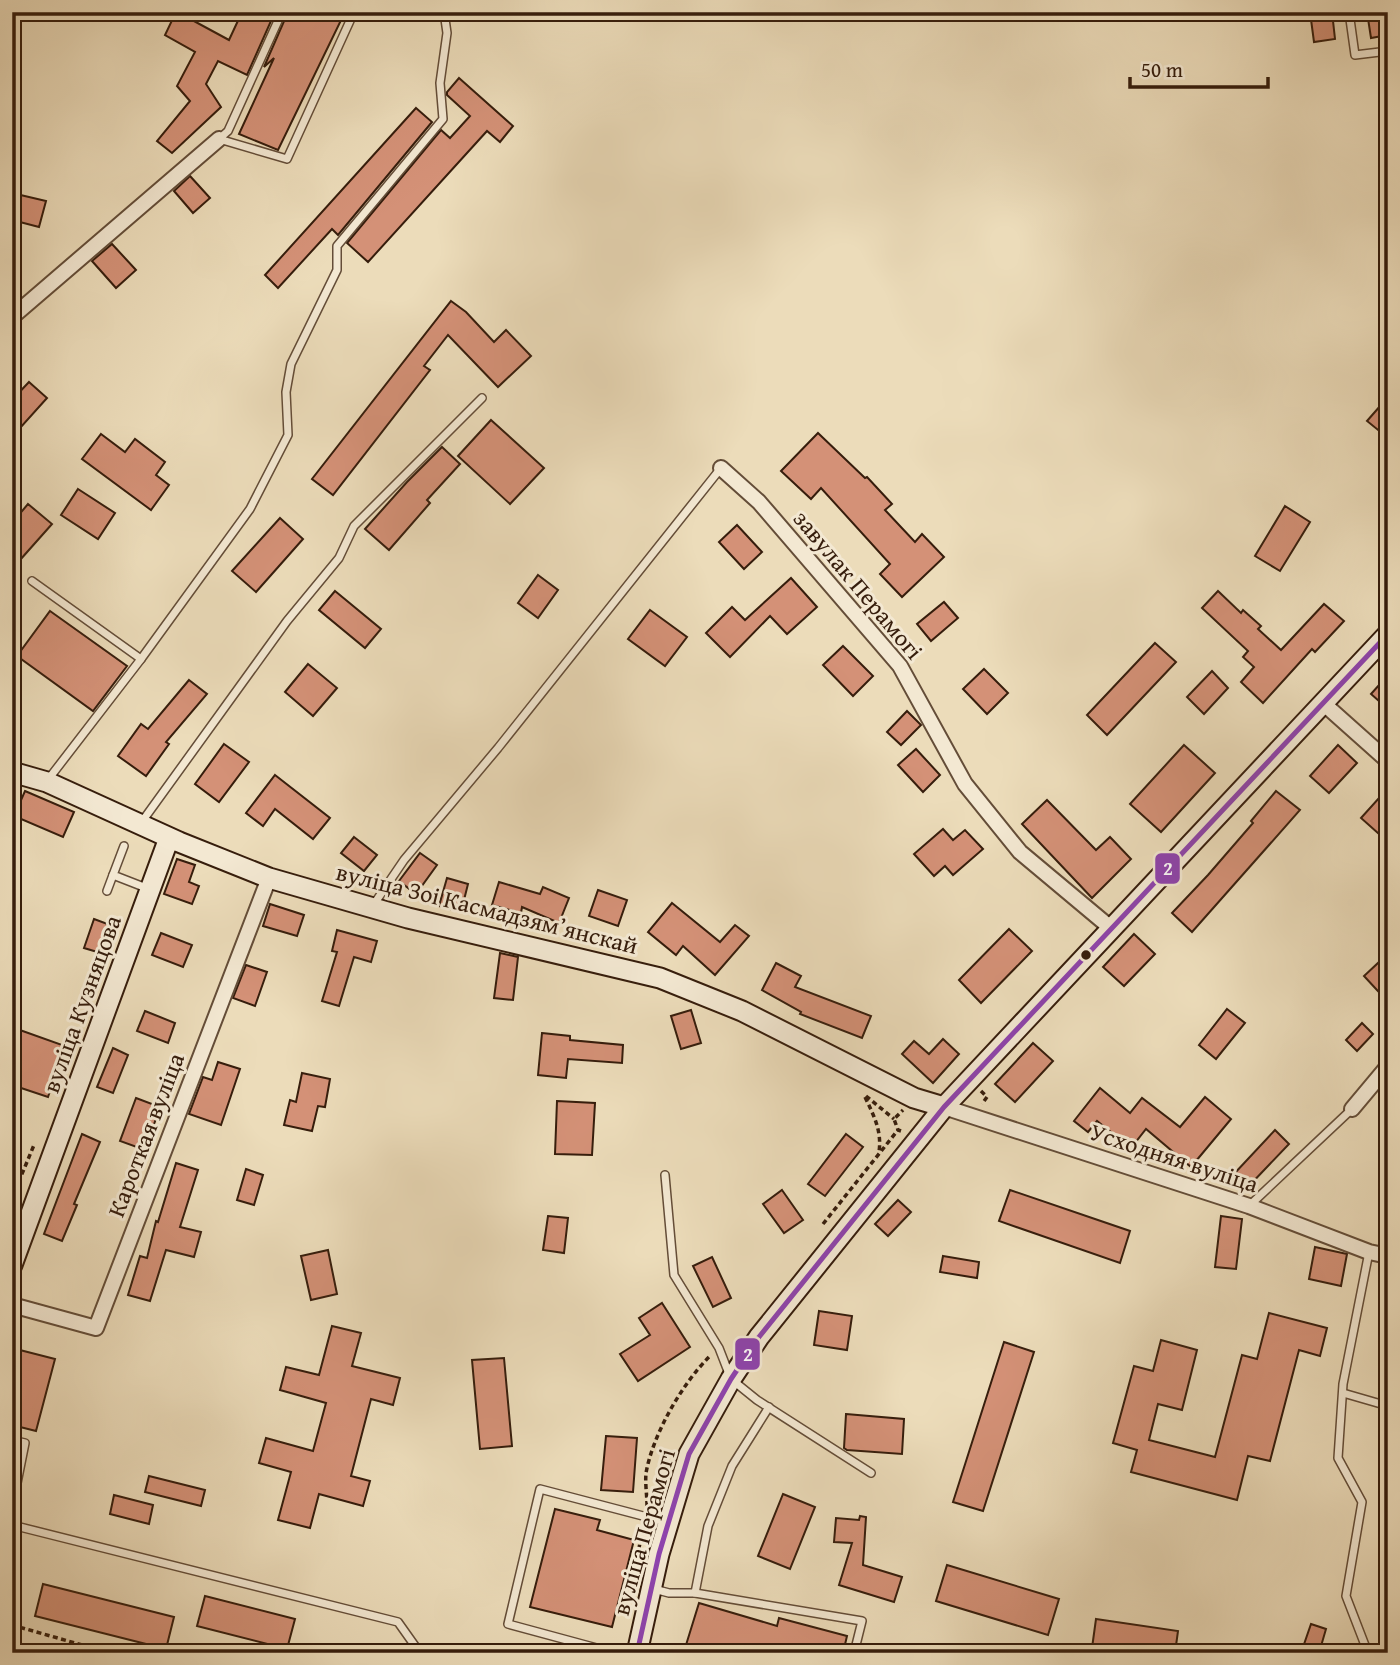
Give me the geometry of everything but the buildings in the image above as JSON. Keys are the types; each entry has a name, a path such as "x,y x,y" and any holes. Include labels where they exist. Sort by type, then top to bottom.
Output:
{"street":[{"path":"12,317 219,139"},
{"name":"завулак Перамогі","path":"720,468 759,502 900,666 965,784 1020,852 1112,929"},
{"name":"вуліца Перамогі","path":"637,1653 667,1522 689,1454 731,1379 759,1337 944,1107 1388,634"},
{"path":"1323,703 1388,761"},
{"name":"вуліца Зоі Касмадзямʼянскай","path":"12,772 47,782 169,838 269,878 371,907 660,978 742,1011 914,1098 944,1107"},
{"name":"вуліца Кузняцова","path":"12,1265 169,838"},
{"name":"Кароткая вуліца","path":"12,1305 96,1328 269,878"},
{"path":"1352,1109 1388,1066"},
{"name":"Усходняя вуліца","path":"944,1107 1249,1206 1369,1252 1388,1256"}],"lane":[{"path":"219,139 228,131 282,12"},
{"path":"219,139 287,159 354,12"},
{"path":"47,782 250,509 288,435 286,392 291,364 337,270 337,246 443,119 440,83 447,33 444,12"},
{"path":"1349,12 1355,55 1388,51"},
{"path":"140,824 287,621 339,558 354,526 482,398"},
{"path":"371,907 404,860 498,748 720,468"},
{"path":"32,581 141,659"},
{"path":"107,891 124,846"},
{"path":"113,875 150,889"},
{"path":"1249,1206 1352,1109"},
{"path":"665,1175 674,1275 719,1348 731,1379 871,1473"},
{"path":"1368,1653 1346,1596 1362,1502 1338,1458 1343,1393 1369,1252"},
{"path":"1343,1393 1388,1406"},
{"path":"695,1593 708,1526 732,1466 769,1407"},
{"path":"12,1440 25,1443 12,1508"},
{"path":"615,1653 508,1624 540,1489 667,1522"},
{"path":"12,1525 398,1622 420,1653"},
{"path":"650,1588 862,1621 854,1653"}],"path":[{"path":"864,1095 878,1125 881,1140 879,1153"},
{"path":"12,1625 110,1653"}],"transit line":[{"name":"2","path":"637,1653 659,1554 689,1454 731,1379 759,1337 944,1107 1388,634"}]}
